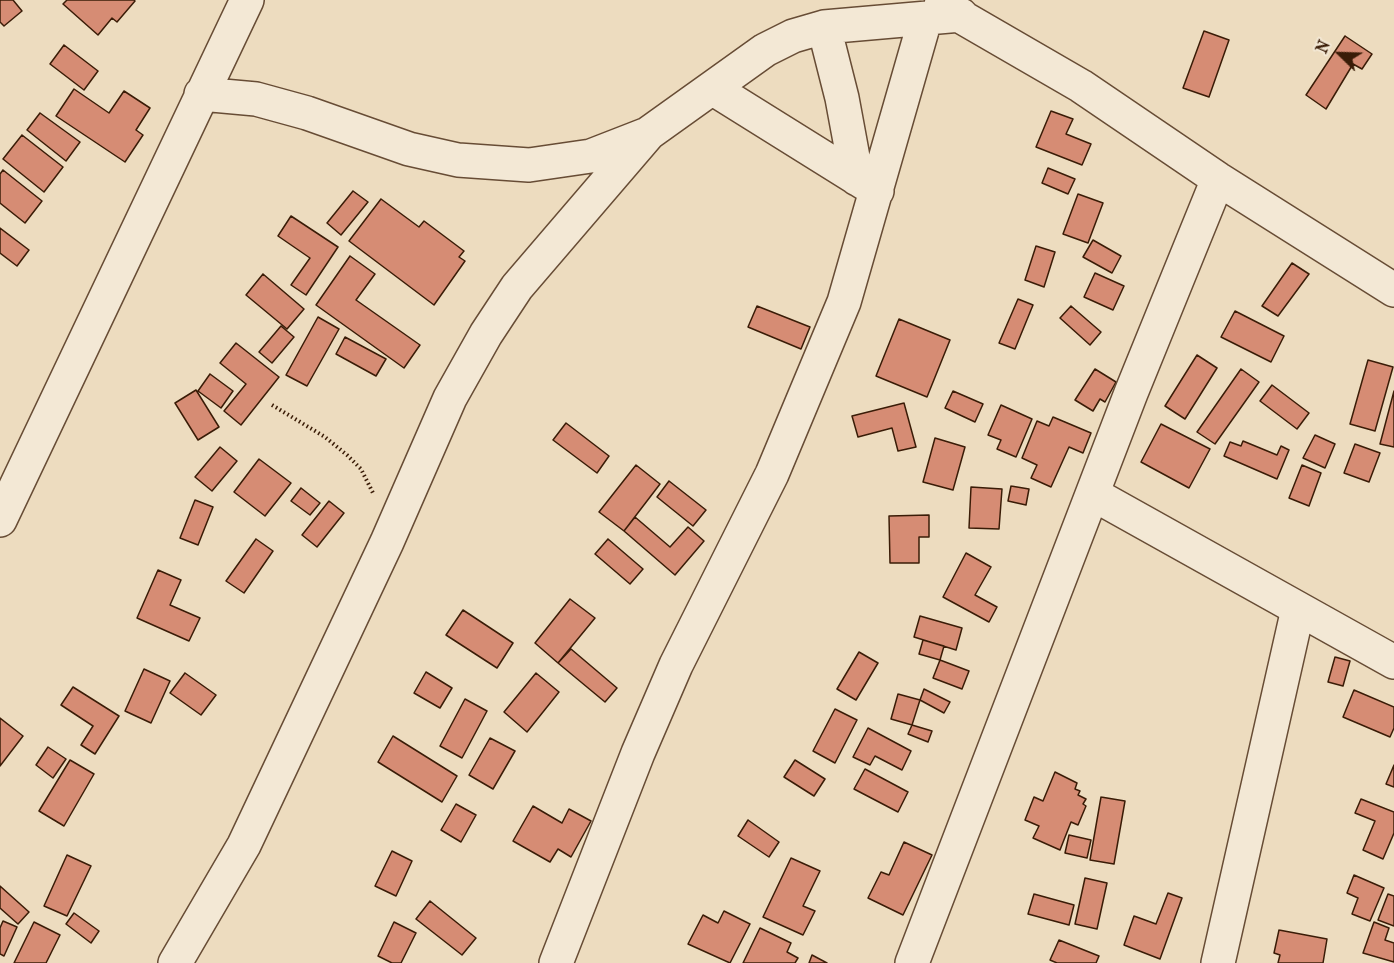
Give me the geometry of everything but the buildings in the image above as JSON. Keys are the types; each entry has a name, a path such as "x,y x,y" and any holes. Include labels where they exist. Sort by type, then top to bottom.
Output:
{"street":[{"path":"0,520 247,0"},
{"path":"556,963 638,753 676,665 772,474 808,392 844,302 867,185 940,12"},
{"path":"175,963 244,845 387,542 450,398 486,334 517,287 649,133 765,50 793,36 824,27 940,12 1081,86 1218,179 1394,290"},
{"path":"824,27 867,185"},
{"path":"712,88 867,185"},
{"path":"201,94 256,99 307,113 409,149 458,160 529,165 591,156 649,133"},
{"path":"912,963 1093,494 1218,179"},
{"path":"1093,494 1394,662"},
{"path":"1218,963 1298,609"}],"path":[{"path":"272,405 324,437 361,469 380,513 387,542"}]}
